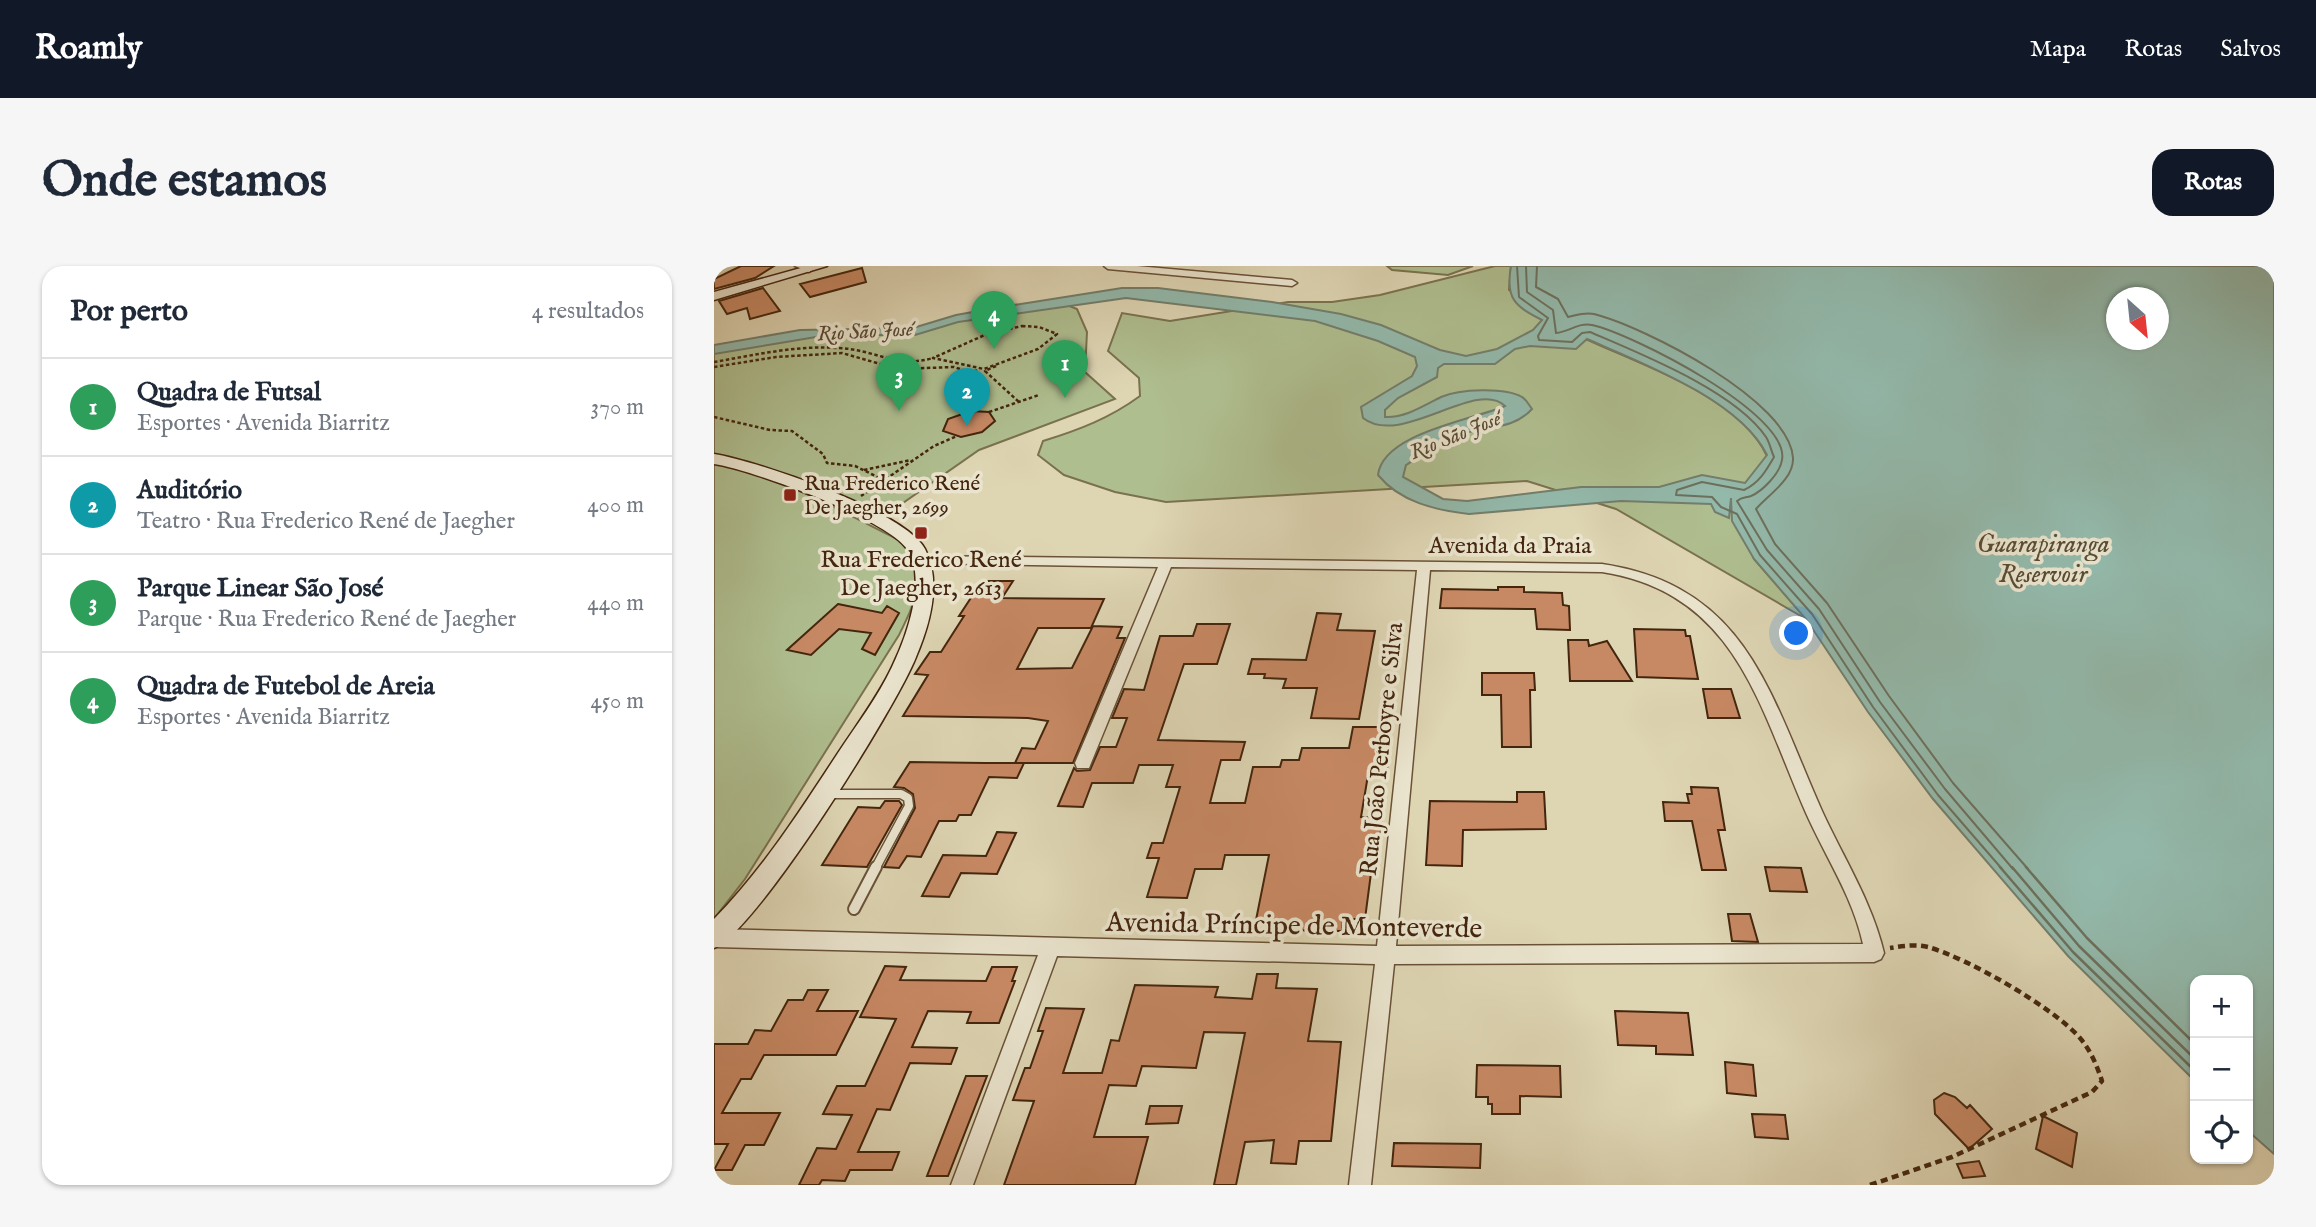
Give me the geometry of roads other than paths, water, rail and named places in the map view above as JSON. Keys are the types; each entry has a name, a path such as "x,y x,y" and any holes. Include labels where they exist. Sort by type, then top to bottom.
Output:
{"main road":[{"path":"714,296 810,267"},
{"path":"714,459 760,470 845,506 907,537 921,560 925,574 923,602 906,659 823,794 758,890 714,937"}],"street":[{"path":"1108,266 1292,283"},
{"name":"Avenida da Praia","path":"921,560 1612,569 1669,589 1710,615 1755,681 1825,836 1854,893 1869,928 1874,953"},
{"path":"1083,763 1166,564"},
{"name":"Rua João Perboyre e Silva","path":"1360,1185 1424,567"},
{"name":"Avenida Príncipe de Monteverde","path":"714,937 1384,955 1874,953"},
{"path":"962,1185 1049,948"}],"lane":[{"path":"823,794 901,794 908,798 908,806 854,909"}],"water":[{"name":"Guarapiranga Reservoir","path":"1511,266 2274,266 2274,1154 2253,1135 2253,975 2190,975 2190,1076 2068,956 1933,799 1868,712 1806,619 1754,559 1732,521 1731,498 1729,518 1715,512 1711,504 1621,501 1469,514 1444,510 1407,498 1378,475 1384,461 1395,448 1431,430 1505,406 1492,400 1476,400 1397,425 1379,425 1363,418 1361,407 1412,376 1417,366 1415,357 1378,341 1315,321 1126,298 958,322 915,335 828,335 714,354 714,345 800,330 913,328 956,315 995,308 1122,288 1158,288 1272,302 1341,314 1381,325 1440,350 1466,356 1497,349 1533,330 1542,320 1514,300 1510,286","holes":["1587,339 1661,372 1713,400 1754,435 1767,455 1745,483 1702,475 1659,487 1581,487 1467,501 1443,499 1403,477 1406,465 1453,438 1516,421 1532,409 1523,398 1514,394 1494,390 1470,391 1449,394 1421,408 1385,417 1385,410 1398,398 1437,377 1438,368 1444,364 1495,364 1515,349 1530,346 1576,349"]}],"place":[{"name":"Quadra de Futebol de Areia","path":"994,349"},
{"name":"Quadra de Futsal","path":"1065,398"},
{"name":"Parque Linear São José","path":"899,411"},
{"name":"Auditório","path":"967,426"},
{"name":"Rua Frederico René De Jaegher, 2699","path":"790,495"},
{"name":"Rua Frederico René De Jaegher, 2613","path":"921,533"}],"water label":[{"name":"Rio São José","path":"865,331"},
{"name":"Rio São José","path":"1455,435"}]}
